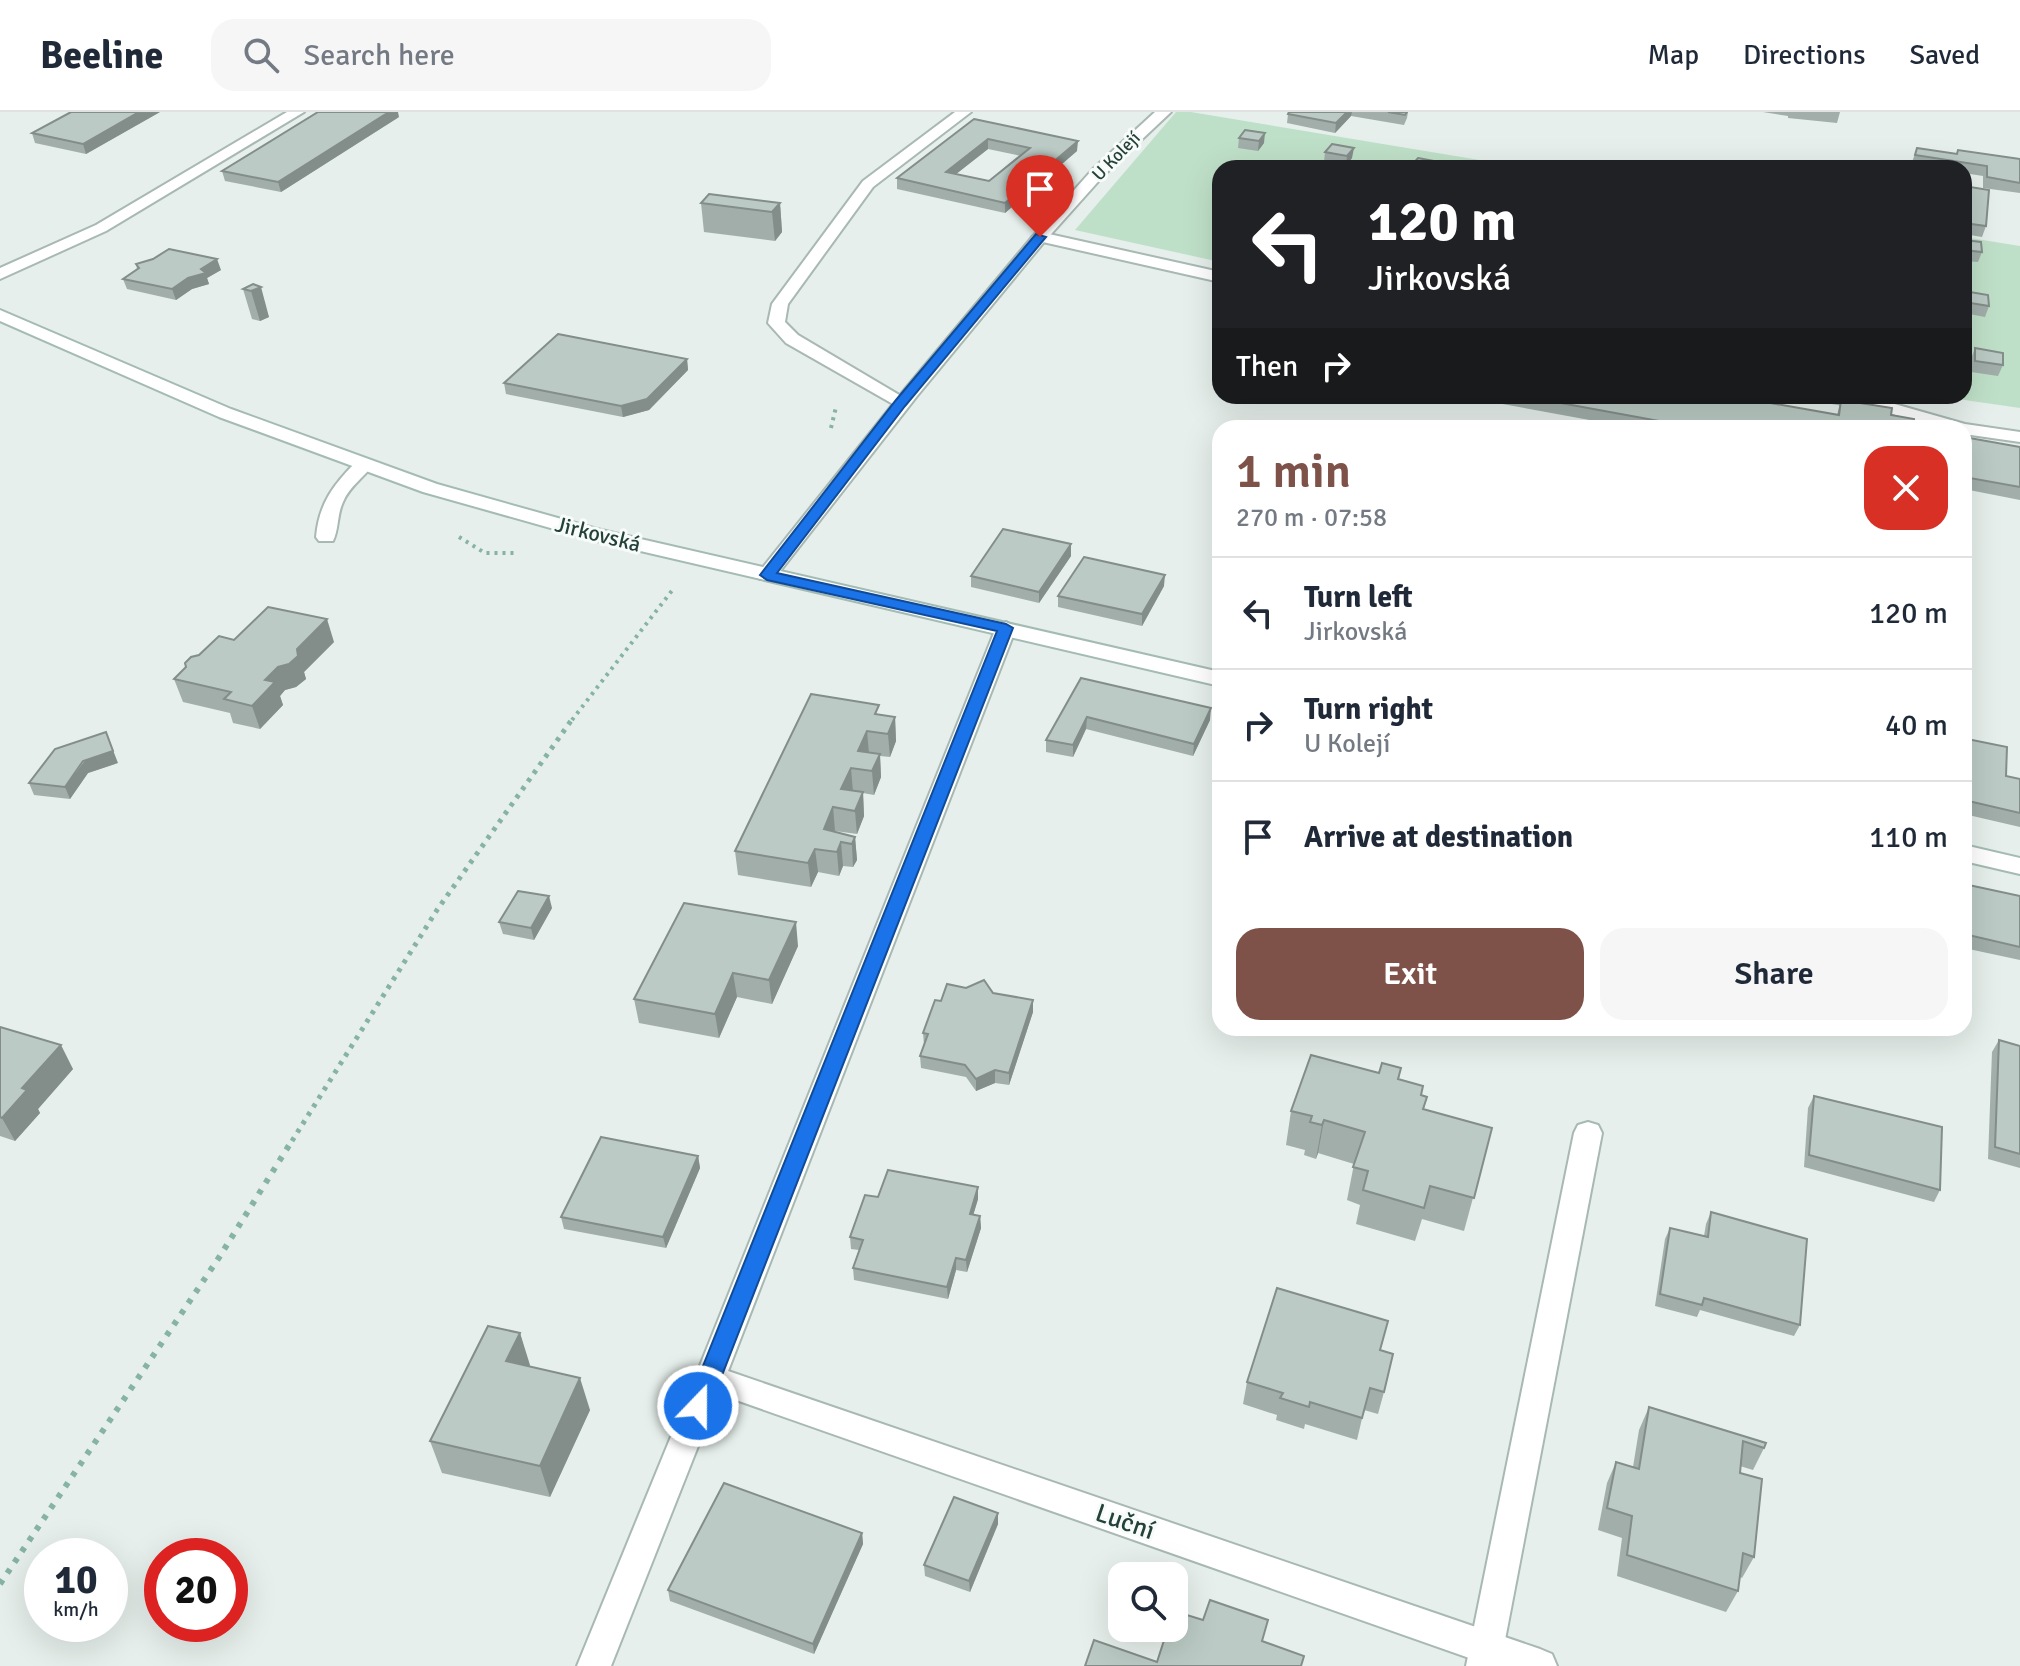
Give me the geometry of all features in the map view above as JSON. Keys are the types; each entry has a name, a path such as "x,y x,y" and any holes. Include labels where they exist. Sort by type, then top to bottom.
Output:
{"street":[{"path":"0,274 101,228 297,112"},
{"path":"900,403 792,339 776,323 780,304 868,184 964,112"},
{"name":"U Kolejí","path":"767,575 900,403 1040,237 1136,134 1164,112"},
{"path":"1040,237 1212,275"},
{"name":"Jirkovská","path":"0,315 225,413 364,465 550,522 1212,677"},
{"path":"1873,404 1934,420"},
{"path":"1972,430 2020,437"},
{"path":"326,537 327,514 334,495 364,465"},
{"path":"594,1666 1006,628"},
{"path":"1972,855 2020,866"},
{"path":"1485,1657 1588,1133"},
{"name":"Luční","path":"710,1378 1485,1657 1540,1666"}],"path":[{"path":"0,1584 220,1256 437,910 557,739 674,587"}],"green space":[{"path":"1176,112 1480,160 1212,160 1212,260 1075,230"},
{"path":"1972,238 2020,246 2020,408 1972,401"}],"building":[{"path":"71,112 139,112 83,144 32,133"},
{"path":"318,112 389,112 278,182 222,171"},
{"path":"1289,112 1347,112 1336,123"},
{"path":"974,119 1078,141 1005,203 897,178","holes":["988,139 1030,148 989,181 946,172"]},
{"path":"1245,130 1265,133 1259,141 1239,138"},
{"path":"1332,144 1354,148 1347,156 1325,152"},
{"path":"1917,148 2020,159 2020,183 1987,177 1987,166 1972,164 1972,160 1915,155"},
{"path":"1972,187 1989,190 1986,226 1972,224"},
{"path":"709,194 780,203 772,212 701,203"},
{"path":"1972,241 1981,242 1982,252 1972,251"},
{"path":"169,249 217,259 201,269 206,273 188,278 172,289 123,279 139,268 136,264 153,259"},
{"path":"253,284 261,287 251,291 243,289"},
{"path":"1972,292 1988,295 1989,306 1972,303"},
{"path":"558,334 687,359 647,399 621,406 504,383"},
{"path":"1975,348 2003,353 2003,365 1975,361"},
{"path":"1566,404 1776,404 1839,415 1840,404 1866,404 1892,408 1891,415 1914,419 1914,420 1654,420"},
{"path":"1972,438 2020,447 2020,487 1972,478"},
{"path":"1003,529 1071,544 1039,592 971,576"},
{"path":"1084,557 1165,575 1142,614 1058,596"},
{"path":"268,607 327,619 297,649 298,656 289,664 278,667 265,680 275,682 252,706 224,699 231,692 174,679 191,657 199,655 219,636 234,640"},
{"path":"1081,678 1211,708 1194,744 1087,717 1073,745 1046,740"},
{"path":"811,694 879,705 875,714 895,717 888,734 867,731 858,751 880,754 872,771 851,768 841,789 863,792 855,811 833,807 824,829 855,837 852,844 841,842 837,852 815,849 808,863 735,851"},
{"path":"106,732 113,751 83,761 65,787 29,783 55,749"},
{"path":"1972,740 2007,747 2006,776 2020,779 2020,813 1972,802"},
{"path":"1972,886 2020,896 2020,947 1972,936"},
{"path":"518,891 549,896 531,928 499,922"},
{"path":"684,903 796,922 769,980 733,973 715,1014 634,999"},
{"path":"984,980 993,993 1033,1000 1009,1073 995,1070 976,1079 965,1065 920,1056 928,1034 923,1033 935,1000 941,1001 947,984 966,988"},
{"path":"0,1027 61,1045 22,1088 27,1090 2,1118 0,1117"},
{"path":"1999,1040 2020,1046 2020,1154 1995,1147"},
{"path":"1311,1055 1379,1073 1382,1063 1401,1068 1398,1079 1423,1086 1421,1095 1427,1097 1423,1109 1492,1128 1474,1198 1430,1186 1424,1208 1363,1190 1368,1171 1353,1167 1365,1132 1324,1120 1322,1125 1310,1122 1312,1116 1291,1111"},
{"path":"1814,1096 1942,1127 1940,1190 1809,1155"},
{"path":"601,1137 698,1156 663,1237 561,1217"},
{"path":"888,1170 978,1187 970,1214 980,1216 966,1260 956,1258 947,1287 853,1268 863,1240 850,1237 865,1195 878,1197"},
{"path":"1711,1212 1807,1239 1800,1325 1704,1298 1702,1305 1660,1294 1670,1228 1708,1237"},
{"path":"1277,1288 1388,1321 1380,1350 1393,1354 1384,1392 1370,1388 1362,1418 1310,1402 1309,1407 1280,1398 1283,1393 1247,1382"},
{"path":"488,1326 520,1333 506,1361 580,1378 540,1466 430,1441"},
{"path":"1649,1407 1766,1443 1764,1448 1743,1441 1740,1473 1762,1479 1754,1557 1743,1553 1738,1591 1627,1555 1632,1516 1607,1508 1616,1462 1639,1469"},
{"path":"724,1483 862,1533 813,1644 668,1590"},
{"path":"954,1497 998,1513 969,1581 924,1565"},
{"path":"1210,1600 1268,1620 1262,1641 1304,1656 1301,1666 1085,1666 1094,1640 1157,1662 1163,1642 1188,1642 1188,1615 1203,1620"}],"route":[{"path":"698,1406 1006,628 767,575 900,403 1040,237"}]}
